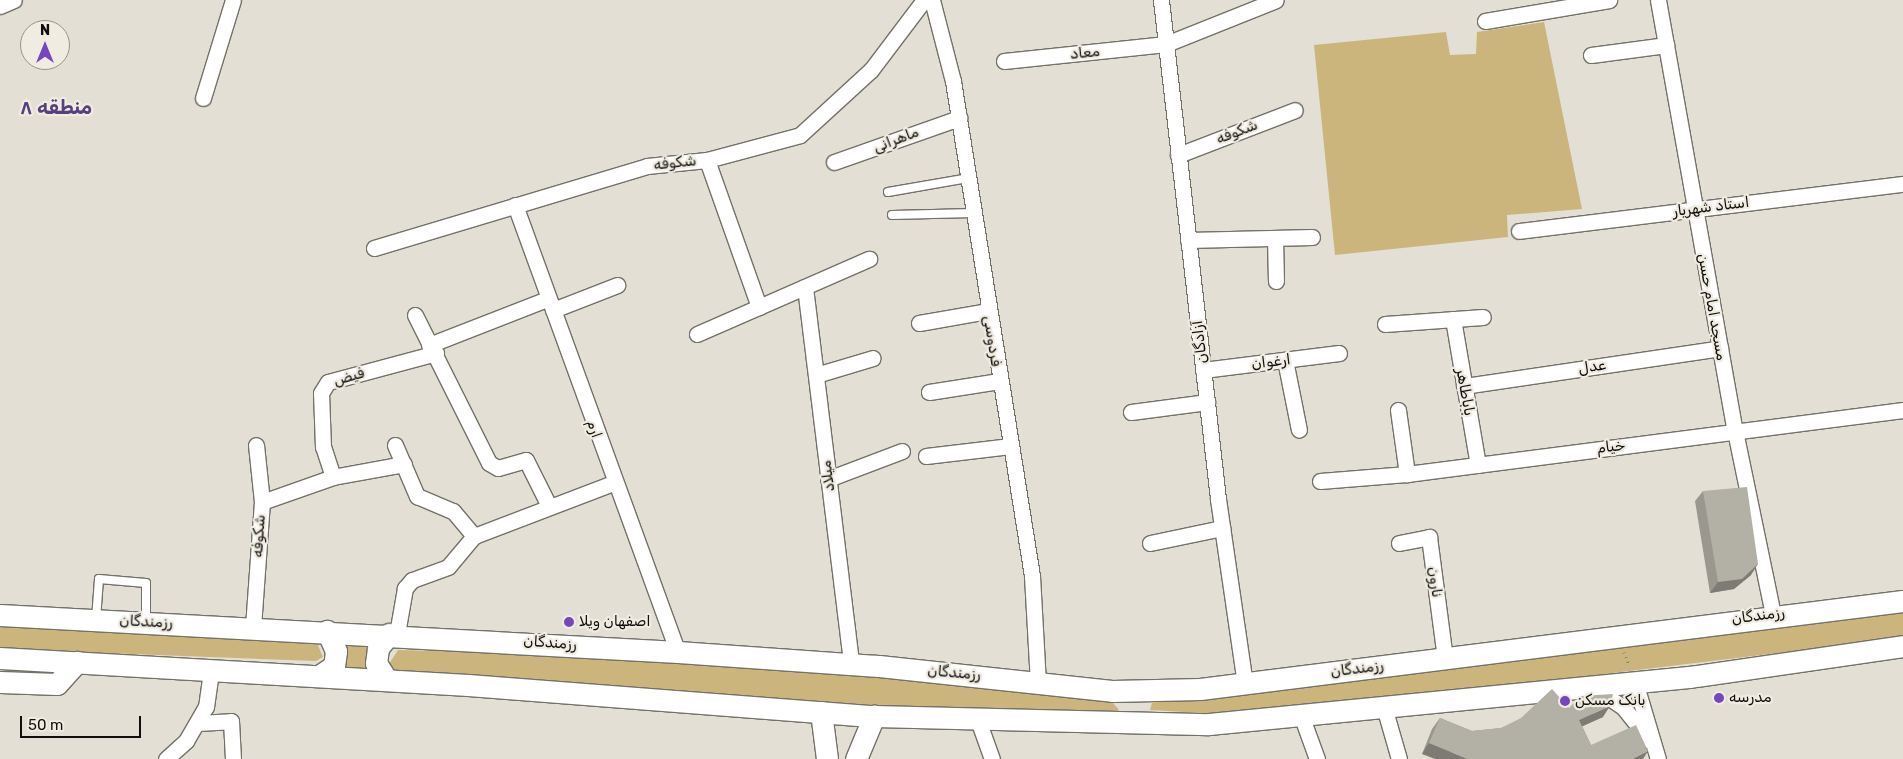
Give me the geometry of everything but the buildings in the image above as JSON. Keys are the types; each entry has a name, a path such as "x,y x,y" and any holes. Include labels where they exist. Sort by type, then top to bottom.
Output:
{"main road":[{"name":"رزمندگان","path":"0,615 393,634 678,652 851,664 1112,691 1245,683 1617,636 1774,614 1903,601"},
{"path":"319,676 334,666 336,651 327,631"},
{"path":"387,680 376,662 378,648 393,634"},
{"path":"0,658 387,680 874,716 978,720 1209,724 1591,687 1903,646"},
{"path":"0,682 57,684 77,662"},
{"path":"822,712 827,759"},
{"path":"856,759 874,716"}],"street":[{"path":"0,6 14,0"},
{"path":"203,98 232,0"},
{"name":"شکوفه","path":"374,248 647,166 707,160 800,135 871,70 924,0"},
{"name":"فردوسی","path":"932,0 959,118 998,381 1032,576 1038,684"},
{"name":"آزادگان","path":"1161,0 1222,528 1245,683"},
{"name":"معاد","path":"1004,61 1166,44 1276,0"},
{"path":"1485,20 1609,0"},
{"name":"مسجد امام حسن","path":"1658,0 1735,431 1774,614"},
{"path":"1591,55 1666,45"},
{"name":"شکوفه","path":"1178,154 1295,110"},
{"name":"ماهرانی","path":"834,162 959,118"},
{"path":"707,160 759,307"},
{"name":"استاد شهریار","path":"1519,231 1903,184"},
{"name":"ارم","path":"515,205 613,483 678,652"},
{"path":"1188,240 1312,237"},
{"path":"1275,238 1276,281"},
{"path":"696,334 868,258"},
{"path":"433,349 550,304 617,285"},
{"name":"میلاد","path":"805,287 851,664"},
{"path":"919,323 987,311"},
{"path":"415,315 489,463 498,468 526,460 548,504"},
{"path":"1385,324 1483,317"},
{"name":"باباطاهر","path":"1452,319 1478,465"},
{"name":"عدل","path":"1464,386 1720,348"},
{"name":"فیض","path":"333,477 323,447 324,385 433,349"},
{"name":"ارغوان","path":"1203,370 1339,353"},
{"path":"816,375 873,358"},
{"path":"1286,360 1298,430"},
{"path":"929,392 998,381"},
{"path":"1131,412 1207,402"},
{"path":"1398,410 1408,474"},
{"name":"خیام","path":"1320,481 1408,474 1903,410"},
{"name":"شکوفه","path":"253,627 262,502 256,445"},
{"path":"395,445 417,496 453,512 474,536"},
{"path":"926,456 1010,446"},
{"path":"828,479 902,451"},
{"path":"262,502 333,477 404,464"},
{"path":"393,634 405,588 412,580 448,567 474,536 548,504 613,483"},
{"path":"1150,542 1222,528"},
{"name":"نارون","path":"1399,543 1429,537 1445,658"},
{"path":"166,759 186,741 206,707 211,670"},
{"path":"1635,682 1650,741 1658,759"},
{"path":"1591,687 1623,707 1650,741"},
{"path":"1384,707 1398,759"},
{"path":"1301,715 1317,759"},
{"path":"978,720 992,759"},
{"path":"197,723 231,721 233,759"}],"lane":[{"path":"888,192 968,178"},
{"path":"892,215 973,214"},
{"path":"96,620 99,579 146,582 146,622"}],"path":[{"path":"1617,636 1635,682"}],"shaded area":[{"path":"1544,22 1582,209 1507,215 1508,237 1335,255 1314,45 1446,32 1450,55 1476,54 1477,32"},
{"path":"1903,612 1903,638 1382,701 1219,714 1150,710 1152,703 1168,700"},
{"path":"0,625 316,641 323,657 316,661 0,649"},
{"path":"342,640 378,641 377,673 336,671"},
{"path":"398,650 561,654 773,668 1010,688 1113,703 1119,710 1114,714 911,708 395,670 389,664"}],"place":[{"name":"اصفهان ویلا","path":"569,622"},
{"name":"مدرسه","path":"1719,698"},
{"name":"بانک مسکن","path":"1565,701"}],"district":[{"name":"منطقه ۸","path":"56,107"}]}
